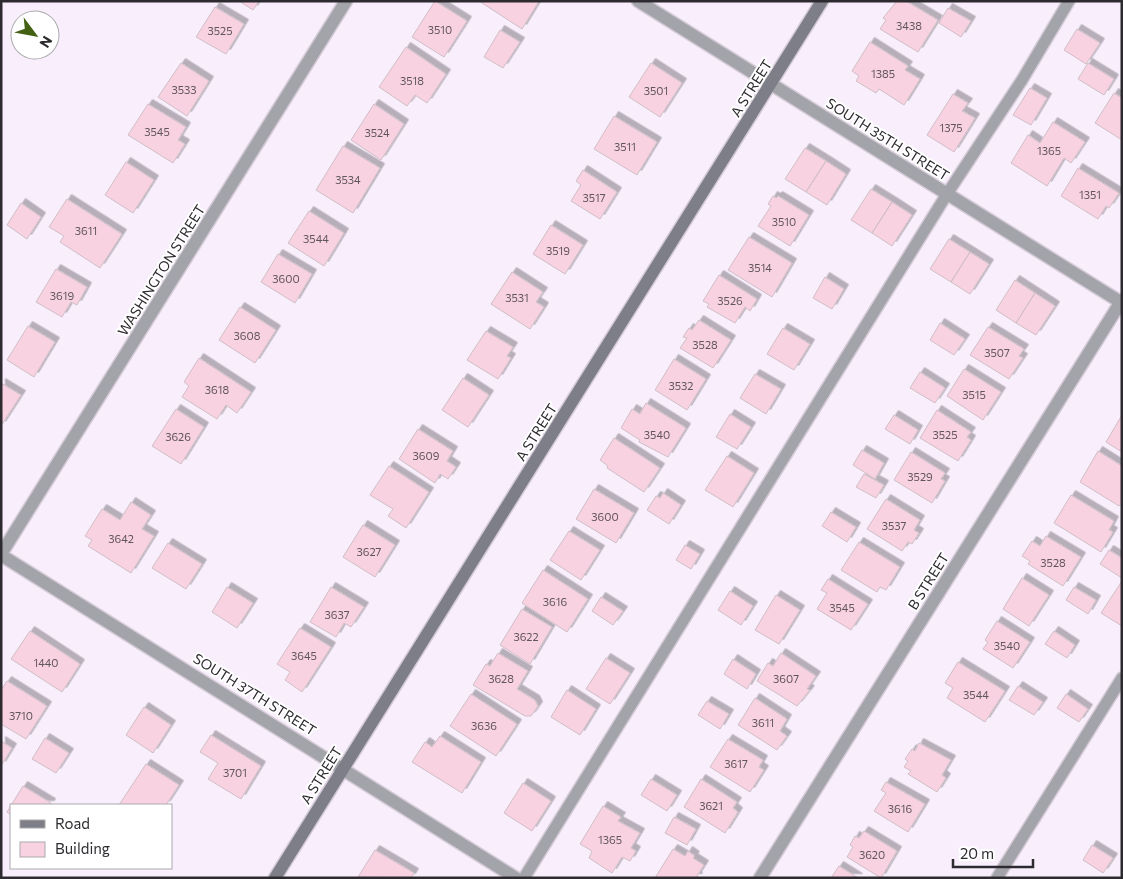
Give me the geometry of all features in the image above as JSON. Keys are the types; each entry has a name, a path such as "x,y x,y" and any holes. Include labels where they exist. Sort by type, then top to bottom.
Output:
{"main road":[{"name":"A STREET","path":"275,878 822,1"}],"street":[{"name":"WASHINGTON STREET","path":"1,554 346,1"},
{"name":"SOUTH 35TH STREET","path":"638,1 1121,302"},
{"name":"B STREET","path":"760,878 1121,302"},
{"name":"SOUTH 37TH STREET","path":"1,554 344,768 516,878"}],"lane":[{"path":"524,878 947,194 1022,80 1069,1"},
{"path":"997,878 1122,678"}],"building":[{"path":"239,1 259,1 253,10"},
{"path":"435,1 467,21 444,57 412,37"},
{"path":"479,1 539,1 522,29"},
{"path":"897,1 906,1 938,20 918,52 880,29 886,20 883,18"},
{"path":"215,7 244,24 226,54 196,37"},
{"path":"948,8 971,21 961,37 939,23"},
{"path":"1077,29 1100,43 1086,64 1064,50"},
{"path":"500,30 520,42 503,68 484,57"},
{"path":"870,42 908,66 905,70 920,79 904,105 879,89 876,93 856,81 859,76 852,71"},
{"path":"406,47 446,74 427,103 415,95 407,106 379,87"},
{"path":"181,63 209,81 187,116 158,97"},
{"path":"651,63 682,83 660,117 629,97"},
{"path":"1088,63 1114,79 1104,95 1078,79"},
{"path":"1030,88 1047,98 1031,125 1013,115"},
{"path":"1114,93 1122,98 1122,140 1095,123"},
{"path":"953,94 968,103 962,111 975,118 954,152 927,135"},
{"path":"148,104 186,127 178,140 185,144 173,163 128,135"},
{"path":"374,104 404,124 381,160 351,140"},
{"path":"614,116 657,142 637,175 594,149"},
{"path":"1053,122 1085,142 1071,163 1064,158 1047,186 1011,163 1028,135 1040,143"},
{"path":"343,146 380,168 353,213 316,190"},
{"path":"805,148 826,161 806,192 785,179"},
{"path":"826,161 846,174 827,205 806,192"},
{"path":"126,162 154,180 133,213 105,195"},
{"path":"1078,168 1119,193 1109,208 1106,206 1098,219 1061,196"},
{"path":"583,170 617,192 600,219 571,201 581,185 576,181"},
{"path":"871,189 892,202 872,233 851,220"},
{"path":"773,196 776,198 778,196 809,215 790,246 758,226 771,206 768,204"},
{"path":"67,199 122,234 100,268 60,242 64,236 49,227"},
{"path":"892,202 912,215 892,246 872,233"},
{"path":"21,203 41,217 27,239 7,225"},
{"path":"309,211 344,233 324,266 288,243"},
{"path":"551,225 583,245 565,274 533,254"},
{"path":"749,237 792,263 772,297 728,270"},
{"path":"949,239 970,252 951,282 930,269"},
{"path":"970,252 989,264 970,294 951,282"},
{"path":"278,254 312,274 295,303 261,282"},
{"path":"56,269 87,287 77,305 71,302 62,317 36,302"},
{"path":"512,272 543,292 536,302 544,307 530,329 491,304"},
{"path":"719,275 757,299 750,311 745,307 735,323 707,307 709,304 703,301"},
{"path":"825,277 844,289 832,309 813,298"},
{"path":"1015,280 1035,293 1016,323 996,310"},
{"path":"1035,293 1055,306 1036,335 1016,323"},
{"path":"240,307 276,330 255,363 219,340"},
{"path":"699,320 731,340 713,368 680,348 687,338 683,337 689,328 692,330"},
{"path":"940,323 965,339 954,355 930,340"},
{"path":"28,326 55,342 34,377 7,360"},
{"path":"988,327 1024,349 1019,356 1023,358 1009,379 970,355"},
{"path":"783,328 810,344 794,370 767,354"},
{"path":"486,331 513,347 507,356 511,358 498,379 467,360"},
{"path":"199,358 251,392 237,413 226,405 217,419 182,397 189,386 184,382"},
{"path":"674,359 706,379 687,410 655,390"},
{"path":"964,369 1001,392 983,420 947,396"},
{"path":"920,372 945,388 935,403 910,388"},
{"path":"755,374 781,389 766,414 740,398"},
{"path":"463,378 489,395 468,427 442,410"},
{"path":"1,383 21,395 1,426"},
{"path":"646,403 686,428 668,457 639,442 640,440 621,428 632,409 640,414"},
{"path":"176,409 204,427 181,464 152,446"},
{"path":"937,410 971,432 967,437 971,440 958,461 920,438"},
{"path":"730,414 751,427 737,449 716,437"},
{"path":"894,415 918,430 910,444 885,429"},
{"path":"1122,415 1122,452 1106,442"},
{"path":"418,429 453,451 447,461 456,467 448,479 440,474 435,483 399,459"},
{"path":"614,438 660,468 644,492 607,468 608,466 600,460"},
{"path":"862,450 884,463 875,479 853,465"},
{"path":"1098,451 1122,466 1122,502 1119,506 1080,482"},
{"path":"911,452 945,473 941,479 945,481 932,503 894,480"},
{"path":"727,456 754,473 733,507 705,490"},
{"path":"389,466 429,492 406,528 388,516 393,509 370,495"},
{"path":"864,474 884,485 876,498 856,487"},
{"path":"594,489 634,513 616,543 576,519"},
{"path":"663,493 681,505 669,524 647,510 656,496 660,498"},
{"path":"1071,495 1114,521 1109,530 1113,532 1101,552 1054,523"},
{"path":"886,499 920,520 914,530 919,533 912,544 908,542 902,551 867,529"},
{"path":"131,502 151,515 142,529 154,536 131,573 88,546 92,540 85,536 102,509 120,520"},
{"path":"831,512 856,527 847,542 822,526"},
{"path":"363,525 395,545 375,577 343,557"},
{"path":"569,531 600,550 581,580 550,560"},
{"path":"1046,536 1081,557 1063,586 1028,564 1030,561 1022,556 1032,541 1040,546"},
{"path":"859,542 900,567 886,590 880,587 877,592 841,570"},
{"path":"168,543 202,564 186,589 152,568"},
{"path":"685,545 700,554 691,569 676,560"},
{"path":"1109,550 1122,558 1122,578 1100,564"},
{"path":"543,570 588,599 567,632 522,603"},
{"path":"1022,578 1049,595 1029,626 1003,609"},
{"path":"828,579 868,604 851,630 817,609 827,593 821,590"},
{"path":"1122,581 1122,626 1101,613"},
{"path":"227,587 253,603 237,628 212,612"},
{"path":"331,587 364,607 351,627 344,623 336,637 310,622"},
{"path":"1074,587 1096,600 1088,614 1066,600"},
{"path":"730,591 753,606 741,625 718,610"},
{"path":"776,595 800,610 779,644 755,630"},
{"path":"601,597 623,611 613,625 592,611"},
{"path":"522,609 552,627 530,664 500,645"},
{"path":"997,621 1030,642 1013,668 983,649 988,642 985,640"},
{"path":"300,628 331,647 302,692 285,680 290,672 277,664"},
{"path":"30,631 80,664 62,692 11,659"},
{"path":"1054,631 1075,645 1067,658 1045,644"},
{"path":"498,653 528,671 517,689 535,700 538,706 531,716 525,716 473,685 486,664 490,666"},
{"path":"781,653 816,676 807,689 810,690 797,706 757,681 768,663 773,666"},
{"path":"606,658 630,673 610,704 586,689"},
{"path":"733,659 756,674 747,689 724,674"},
{"path":"958,662 1005,691 985,722 947,698 953,688 945,683"},
{"path":"7,681 47,706 26,739 1,724 1,690"},
{"path":"1018,686 1043,702 1034,715 1009,700"},
{"path":"567,690 596,709 580,735 551,717"},
{"path":"471,694 517,724 496,756 450,726"},
{"path":"1066,694 1088,709 1079,722 1057,708"},
{"path":"755,698 787,719 780,731 787,736 777,750 738,725"},
{"path":"707,701 729,714 720,729 698,715"},
{"path":"144,707 171,725 153,753 126,735"},
{"path":"211,735 261,766 241,799 208,779 218,763 200,752"},
{"path":"440,736 481,762 462,793 412,762 425,742 432,747"},
{"path":"45,738 69,753 56,773 32,759"},
{"path":"728,739 763,760 759,767 764,770 750,792 710,767"},
{"path":"1,741 12,748 1,766"},
{"path":"919,743 951,760 942,775 946,778 937,792 908,774 911,771 904,767 908,761 905,759 912,749 915,751"},
{"path":"146,764 179,785 167,804 120,804"},
{"path":"651,779 677,795 667,811 641,795"},
{"path":"701,779 737,802 733,808 738,812 725,833 684,807"},
{"path":"886,782 925,804 908,832 874,811 886,793 881,790"},
{"path":"523,783 551,801 532,831 504,813"},
{"path":"23,786 50,804 12,804"},
{"path":"603,806 621,817 618,821 640,833 631,848 636,851 630,861 622,857 612,873 589,858 592,851 580,844"},
{"path":"674,817 696,829 687,845 665,833"},
{"path":"864,831 897,851 881,878 847,857 853,847 850,845 855,836 859,838"},
{"path":"1092,845 1113,858 1103,873 1083,860"},
{"path":"673,849 685,856 688,851 695,856 693,858 704,865 697,876 698,878 655,878"},
{"path":"375,850 414,873 411,878 358,877"},
{"path":"839,866 858,878 831,878"}]}
